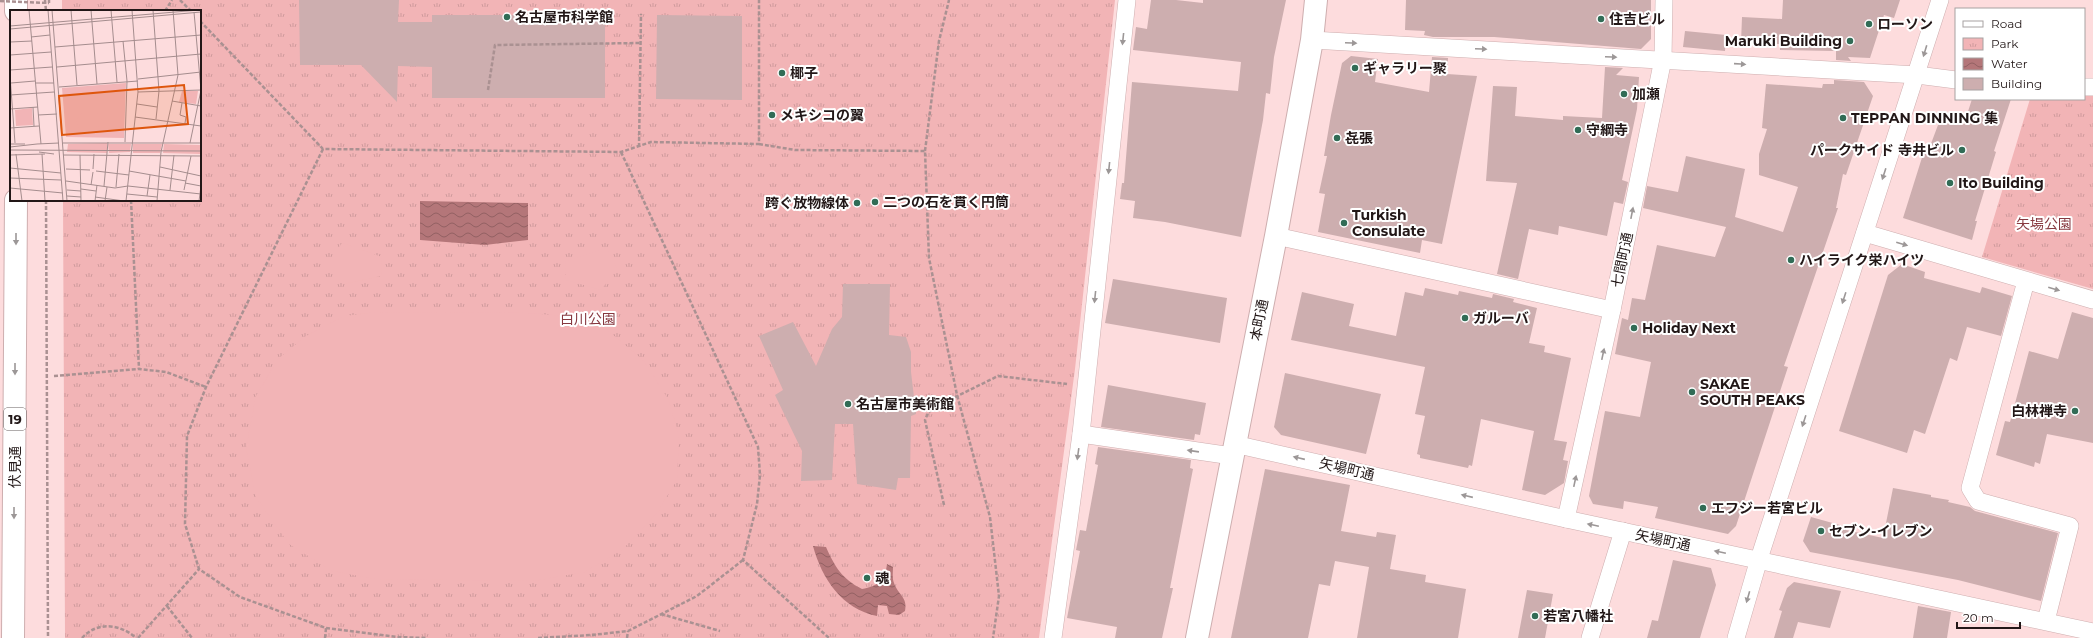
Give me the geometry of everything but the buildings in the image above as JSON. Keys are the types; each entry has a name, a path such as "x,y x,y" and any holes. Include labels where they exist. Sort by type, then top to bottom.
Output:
{"main road":[{"name":"本町通","path":"1196,638 1276,236 1312,40 1316,0"},
{"name":"伏見通","path":"13,638 16,201"}],"street":[{"path":"1053,638 1081,434 1127,0"},
{"name":"七間町通","path":"1566,519 1612,310 1663,59 1664,0"},
{"path":"1736,638 1759,559 1917,75 1940,0"},
{"path":"1312,40 1663,59 1917,75 1955,80"},
{"path":"1865,233 2093,300"},
{"path":"1276,236 1612,310"},
{"path":"2026,281 1970,488 1978,501 2070,526 2046,621"},
{"name":"矢場町通","path":"1081,434 1233,450 1759,559 2093,632"},
{"path":"1590,638 1623,531"}],"path":[{"path":"45,0 46,10"},
{"path":"166,10 172,0"},
{"path":"180,0 190,10"},
{"path":"759,0 759,144"},
{"path":"949,0 939,41 925,151 930,258 957,395 990,517 999,596 993,638"},
{"path":"0,1 49,1"},
{"path":"639,147 641,14"},
{"path":"201,22 322,149 621,152 651,142 759,144 795,150 925,151"},
{"path":"488,90 495,45 640,43"},
{"path":"322,149 206,387 187,436 185,524 199,569 240,597 326,628 397,637 426,638"},
{"path":"538,638 628,631 697,596 743,560 757,504 760,474 758,447 621,152"},
{"path":"46,201 48,638"},
{"path":"131,201 139,369"},
{"path":"54,376 139,369 166,372 206,387"},
{"path":"944,505 925,420 928,413 933,408 998,376 1086,386"},
{"path":"743,560 829,638"},
{"path":"82,638 91,630 104,626 117,627 129,631 137,638 199,569"},
{"path":"167,606 192,638"},
{"path":"661,614 720,630"},
{"path":"325,638 326,628"},
{"path":"627,638 628,631"}],"green space":[{"name":"白川公園","path":"62,0 1115,0 1075,369 1039,638 65,638 63,201 201,201 201,10 62,10"},
{"name":"矢場公園","path":"2085,93 2093,94 2093,289 1982,257 2030,100 2085,100"},
{"path":"342,243 382,257 381,276 344,284 331,258"},
{"path":"607,248 617,269 601,290 566,280 565,262"},
{"path":"377,312 528,313 566,316 606,329 644,361 668,399 679,435 677,479 658,512 623,549 585,572 533,581 375,579 332,571 289,544 256,497 246,448 256,396 278,359 306,336 344,316"}],"water":[{"path":"420,201 528,203 528,240 485,245 420,240"},
{"path":"813,546 826,547 833,561 844,577 862,589 880,582 886,570 887,564 893,567 893,581 904,599 906,606 905,611 899,615 889,614 887,606 878,605 877,616 854,607 835,591 828,581"}],"place":[{"name":"名古屋市科学館","path":"507,17"},
{"name":"住吉ビル","path":"1601,19"},
{"name":"ローソン","path":"1869,24"},
{"name":"Maruki Building","path":"1850,41"},
{"name":"ギャラリー聚","path":"1355,68"},
{"name":"椰子","path":"782,73"},
{"name":"加瀬","path":"1624,94"},
{"name":"メキシコの翼","path":"772,115"},
{"name":"TEPPAN DINNING 集","path":"1843,118"},
{"name":"守綱寺","path":"1578,130"},
{"name":"㐂張","path":"1337,138"},
{"name":"パークサイド 寺井ビル","path":"1962,150"},
{"name":"Ito Building","path":"1950,183"},
{"name":"二つの石を貫く円筒","path":"875,202"},
{"name":"跨ぐ放物線体","path":"857,203"},
{"name":"Turkish Consulate","path":"1344,223"},
{"name":"ハイライク栄ハイツ","path":"1791,260"},
{"name":"ガルーバ","path":"1465,318"},
{"name":"Holiday Next","path":"1634,328"},
{"name":"SAKAE SOUTH PEAKS","path":"1692,392"},
{"name":"名古屋市美術館","path":"848,404"},
{"name":"白林禅寺","path":"2075,411"},
{"name":"エフジー若宮ビル","path":"1703,508"},
{"name":"セブン-イレブン","path":"1821,531"},
{"name":"魂","path":"867,578"},
{"name":"若宮八幡社","path":"1535,616"}]}
